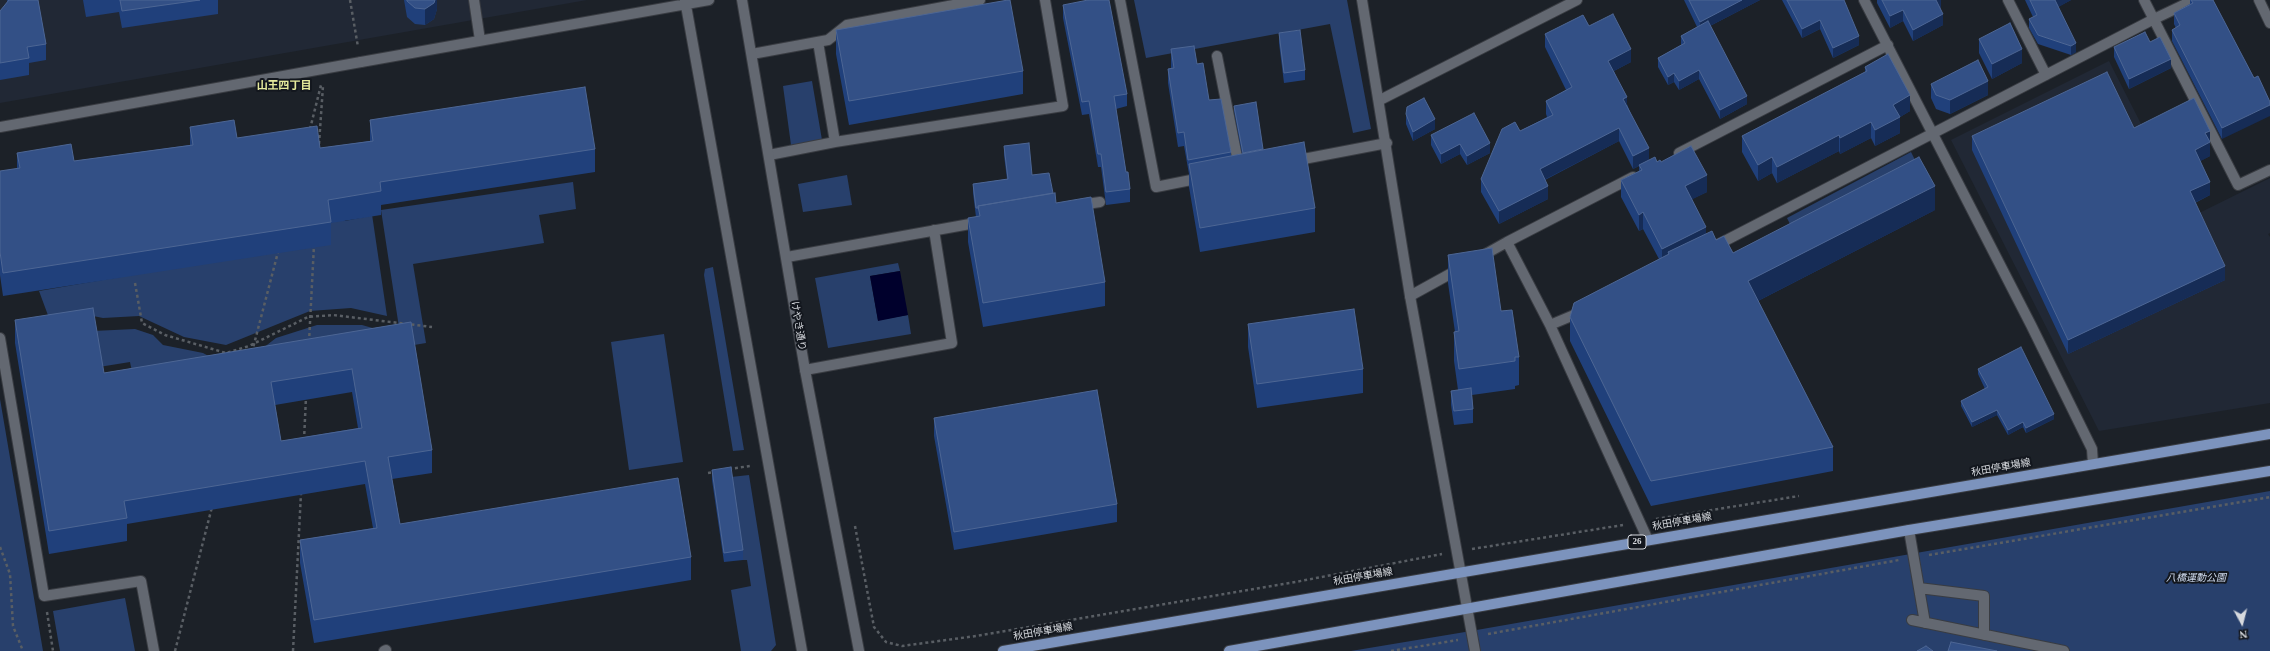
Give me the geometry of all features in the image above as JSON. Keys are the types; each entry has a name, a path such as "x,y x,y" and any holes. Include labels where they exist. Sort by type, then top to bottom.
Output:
{"main road":[{"name":"秋田停車場線","path":"1004,651 2270,434"},
{"path":"1229,651 1467,610 1909,530 2270,471"}],"street":[{"path":"474,0 480,40"},
{"path":"0,127 361,62 685,1 709,0"},
{"name":"けやき通り","path":"742,0 770,155 805,370 858,651"},
{"path":"752,54 828,40 847,25 980,0"},
{"path":"770,155 835,142 1063,106 1045,0"},
{"path":"1120,0 1156,187 1209,177"},
{"path":"1362,0 1387,143 1410,296 1475,651"},
{"path":"1380,100 1577,0"},
{"path":"1864,0 1934,132 2092,449 2093,464"},
{"path":"2008,0 2046,75"},
{"path":"2144,0 2238,186 2270,170"},
{"path":"1708,250 1934,132 2194,0"},
{"path":"2259,0 2270,23"},
{"path":"685,1 802,651"},
{"path":"818,42 835,142"},
{"path":"1667,159 1888,45"},
{"path":"1217,56 1239,171"},
{"path":"1286,162 1387,143"},
{"path":"1410,296 1506,242 1640,173"},
{"path":"1070,207 1100,202"},
{"path":"786,257 994,220"},
{"path":"805,370 952,343 934,230"},
{"path":"1506,242 1550,325 1648,540"},
{"path":"1550,325 1590,308"},
{"path":"0,338 44,596 142,581 154,651"},
{"path":"1909,530 1925,623"},
{"path":"1919,588 1984,596 1984,635"},
{"path":"1912,620 2064,651"}],"path":[{"path":"350,0 361,62"},
{"path":"309,133 323,79 319,150"},
{"path":"309,349 314,238"},
{"path":"251,357 279,249"},
{"path":"135,283 142,323 165,335 226,353 249,346 308,317 333,315 432,327"},
{"path":"304,444 307,389"},
{"path":"708,473 750,466"},
{"path":"293,651 301,492"},
{"path":"855,526 874,627 886,642 902,646 976,636 1290,583 1457,552 1805,496"},
{"path":"1391,651 1914,558 2270,497"},
{"path":"175,651 213,504"},
{"path":"0,547 10,574 12,626 24,651"},
{"path":"44,596 53,651"}],"shaded area":[{"path":"0,0 587,0 0,103"},
{"path":"2109,61 2189,218 2270,178 2270,233 2268,234 2270,237 2270,403 2099,431 1951,140"},
{"path":"900,271 908,315 878,321 870,276"}],"green space":[{"path":"1134,0 1347,0 1371,129 1353,133 1330,24 1146,58"},
{"path":"812,81 822,140 791,145 783,86"},
{"path":"1911,152 1921,172 1797,238 1787,218"},
{"path":"847,175 852,205 803,212 798,184"},
{"path":"573,182 576,209 539,215 544,243 413,264 426,343 402,347 381,210"},
{"path":"369,194 387,316 351,308 310,311 226,345 184,337 139,316 103,318 83,314 49,318 39,291 143,273 325,200 345,221 364,217"},
{"path":"898,263 900,271 870,276 878,320 908,315 911,334 828,348 815,278"},
{"path":"713,267 744,450 733,451 704,275 705,269"},
{"path":"317,325 362,325 390,333 254,355 276,338"},
{"path":"135,329 153,335 163,345 203,353 227,366 136,391 130,362 99,367 93,331"},
{"path":"664,334 683,462 629,470 611,342"},
{"path":"0,399 43,651 0,651"},
{"path":"749,475 776,645 771,651 741,651 731,590 751,586 747,560 743,560 731,477"},
{"name":"八橋運動公園","path":"2270,491 2270,651 1351,651 1471,631"},
{"path":"125,598 135,651 60,651 53,611"}],"building":[{"path":"9,0 38,0 46,44 27,47 29,58 0,63 0,11"},
{"path":"120,0 200,0 122,11"},
{"path":"407,0 435,0 434,3 425,9 415,8"},
{"path":"1010,0 1023,71 849,101 836,30"},
{"path":"1088,0 1109,0 1127,94 1114,96 1130,189 1106,192 1101,154 1098,154 1089,101 1082,102 1063,5"},
{"path":"1689,0 1742,0 1700,22"},
{"path":"1787,0 1844,0 1859,36 1833,48 1820,20 1802,29"},
{"path":"1882,0 1936,0 1943,14 1913,30 1903,10 1890,16"},
{"path":"2030,0 2055,0 2076,43 2071,46 2038,35 2029,19 2037,15"},
{"path":"2191,0 2213,0 2254,78 2258,76 2270,102 2270,105 2222,128 2172,30 2180,25 2174,13 2193,3"},
{"path":"1613,14 1631,49 1608,61 1627,97 1623,99 1649,148 1633,156 1619,128 1540,169 1548,186 1499,211 1481,179 1502,129 1515,122 1520,131 1553,115 1546,101 1572,87 1545,34 1583,15 1589,26"},
{"path":"1708,21 1747,96 1720,110 1699,70 1679,81 1674,73 1668,77 1658,58 1685,43 1681,36"},
{"path":"2010,23 2022,49 1992,64 1979,39"},
{"path":"1300,30 1305,70 1284,73 1279,33"},
{"path":"2145,32 2150,42 2160,37 2171,59 2129,79 2114,47"},
{"path":"1194,46 1197,64 1203,63 1209,100 1221,99 1231,152 1188,160 1184,132 1178,133 1168,69 1174,68 1171,49"},
{"path":"1888,54 1910,95 1893,105 1900,117 1875,130 1871,122 1840,138 1839,135 1777,167 1772,157 1758,165 1742,136 1867,71 1865,67"},
{"path":"1978,60 1988,81 1950,100 1936,95 1931,84"},
{"path":"2107,72 2134,128 2194,98 2210,131 2205,133 2210,142 2195,150 2210,182 2190,191 2225,266 2068,340 1972,136"},
{"path":"585,87 595,149 380,182 381,191 328,200 331,222 3,273 0,252 0,171 20,168 17,153 71,144 74,161 193,145 190,127 234,120 237,138 317,126 320,148 373,141 370,120"},
{"path":"1424,98 1435,119 1413,132 1406,114 1407,107"},
{"path":"1256,102 1263,149 1243,153 1234,106"},
{"path":"1474,113 1490,143 1467,156 1460,144 1441,154 1431,135"},
{"path":"1304,142 1315,208 1200,228 1189,164"},
{"path":"1029,143 1032,175 1049,173 1053,193 978,206 979,208 976,208 973,184 1008,179 1004,146"},
{"path":"1691,146 1707,175 1685,186 1706,227 1662,249 1643,212 1639,215 1621,180 1642,170 1639,165 1655,157 1657,162 1660,160 1661,162"},
{"path":"1919,157 1935,186 1748,281 1833,447 1651,481 1570,317 1574,303 1669,254 1668,252 1712,231 1716,240 1724,236 1733,253"},
{"path":"1055,193 1056,203 1091,197 1105,282 983,303 968,218 980,216 978,206"},
{"path":"1492,248 1501,311 1512,310 1519,357 1515,357 1515,361 1459,369 1454,332 1459,331 1448,255"},
{"path":"93,308 104,373 411,322 432,450 388,457 400,524 678,478 691,557 314,620 300,540 377,528 365,461 124,501 127,518 49,531 15,320","holes":["352,369 362,428 281,441 271,382"]},
{"path":"1354,309 1363,369 1257,384 1248,324"},
{"path":"2021,347 2054,414 2026,428 2023,422 2008,430 1997,410 1972,422 1961,401 1988,387 1978,369"},
{"path":"1471,388 1473,409 1454,411 1451,391"},
{"path":"1097,390 1117,504 954,532 934,418"},
{"path":"731,467 743,550 724,553 712,470"},
{"path":"1951,642 1997,651 1948,651"},
{"path":"1926,646 1933,651 1917,651"}],"district":[{"name":"山王四丁目","path":"284,86"}]}
